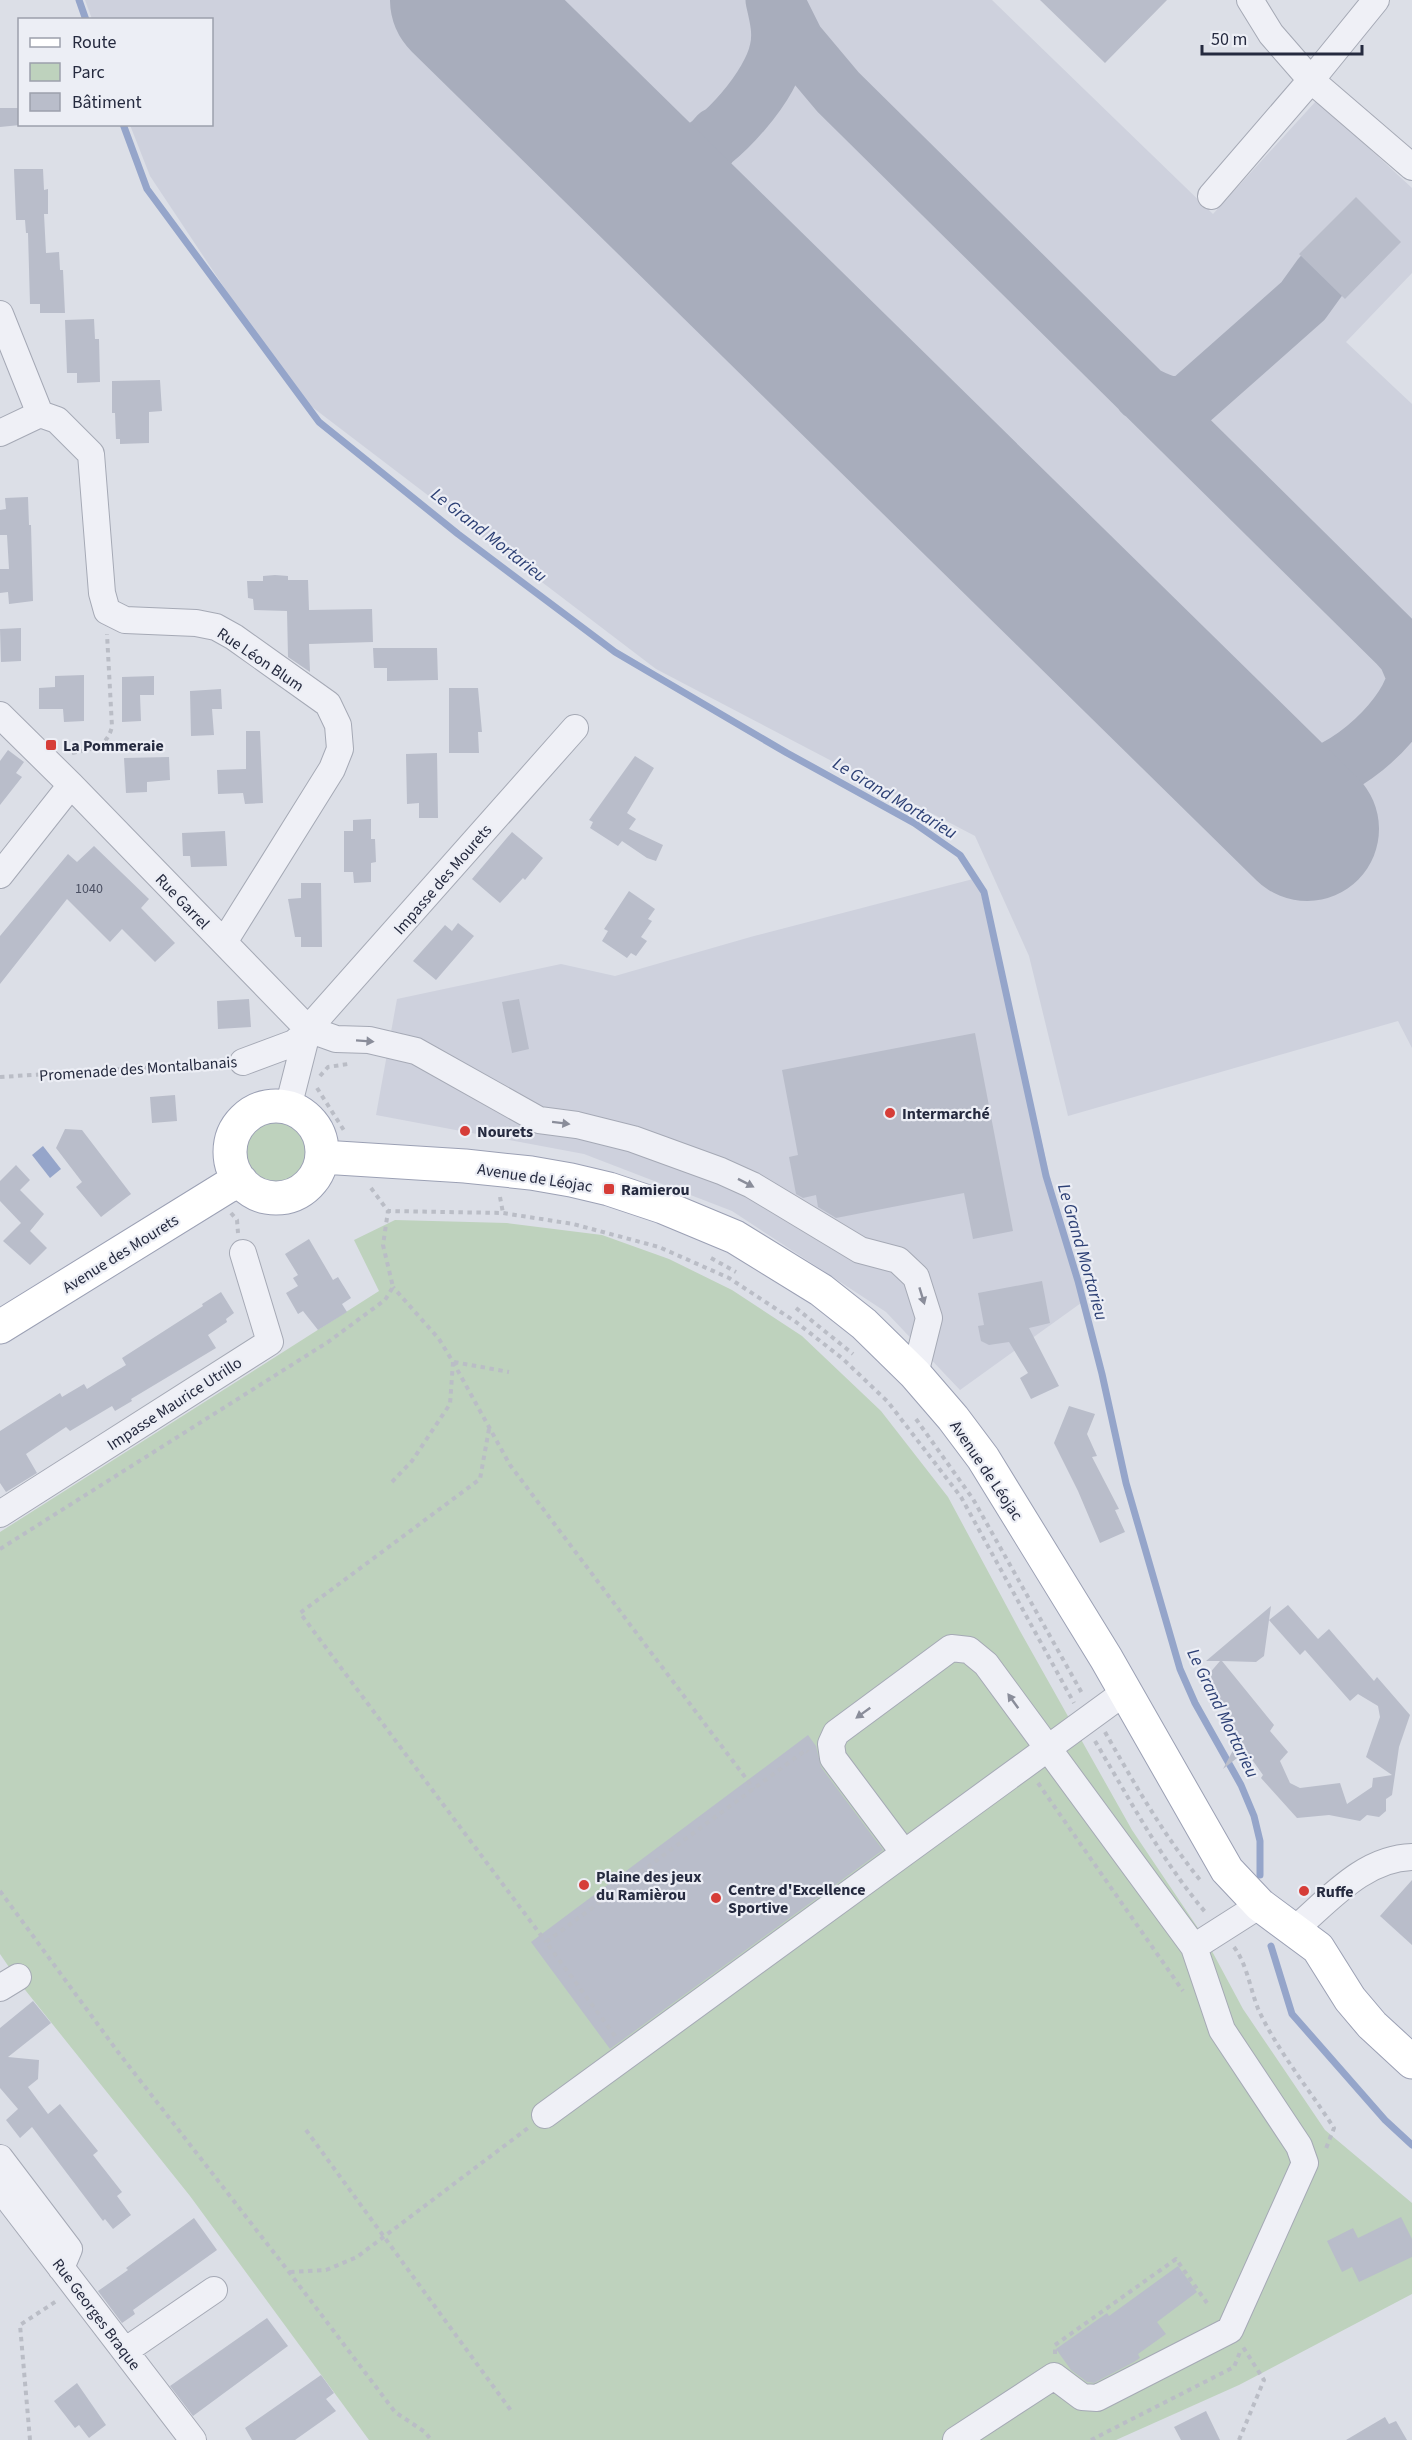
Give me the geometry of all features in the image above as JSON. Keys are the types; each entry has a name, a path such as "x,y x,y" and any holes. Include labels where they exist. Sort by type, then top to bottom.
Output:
{"main road":[{"path":"277,1106 291,1109 305,1116 315,1127 321,1141 322,1157 319,1170 302,1191 276,1198 263,1196 251,1190 241,1181 230,1154 232,1139 239,1126 249,1116 262,1109 277,1106"},
{"name":"Avenue de Léojac","path":"322,1157 465,1166 531,1173 600,1187 663,1207 735,1237 821,1290 864,1324 915,1374 953,1418 983,1458 1125,1692 1227,1870 1260,1905 1318,1948 1350,1999 1372,2025 1412,2062"},
{"name":"Avenue des Mourets","path":"0,1327 228,1186 241,1181"}],"street":[{"path":"1250,0 1271,33 1311,80 1412,167"},
{"path":"1211,196 1376,0"},
{"path":"0,314 40,414"},
{"path":"0,433 40,414 57,420 91,454 102,593 107,611 113,614"},
{"name":"Rue Léon Blum","path":"113,614 125,620 196,623 216,627 234,637 328,704 338,725 340,749 333,769 224,942"},
{"name":"Rue Garrel","path":"0,715 224,942 307,1031"},
{"name":"Impasse des Mourets","path":"307,1031 575,728"},
{"path":"0,875 71,785"},
{"path":"291,1109 307,1031 336,1039 369,1040 416,1052 539,1120 577,1125 633,1139 721,1171 752,1185 860,1250 897,1260 916,1277 929,1318 915,1374"},
{"name":"Promenade des Montalbanais","path":"243,1062 294,1043 307,1031"},
{"name":"Impasse Maurice Utrillo","path":"0,1514 270,1342 243,1253"},
{"path":"904,1853 833,1758 831,1744 836,1733 951,1648 969,1650 986,1664 1194,1947 1222,2030 1299,2146 1305,2163 1230,2330 1097,2398 1082,2397 1054,2376 956,2440"},
{"path":"545,2115 1125,1692"},
{"path":"1294,1930 1360,1874 1382,1862 1412,1857"},
{"path":"1194,1947 1260,1905"},
{"path":"0,2158 69,2249 69,2278"},
{"name":"Rue Georges Braque","path":"0,2188 193,2440"},
{"path":"125,2351 214,2290"}],"path":[{"path":"51,765 66,755 92,750 104,744 110,736 112,727 106,643 107,631 113,614"},
{"name":"Promenade des Montalbanais","path":"0,1077 243,1062"},
{"path":"297,1071 319,1076 316,1086 342,1130 349,1134"},
{"path":"369,1185 388,1211 503,1213 573,1224 659,1247 729,1278 796,1322 843,1359 888,1402 961,1497 1089,1718 1172,1843 1199,1880 1207,1885"},
{"path":"491,1196 510,1198"},
{"path":"500,1197 503,1213"},
{"path":"705,1256 746,1277"},
{"path":"393,1287 439,1339 510,1465 754,1789"},
{"path":"795,1307 855,1356"},
{"path":"453,1362 509,1372"},
{"path":"392,1482 412,1461 450,1404 453,1362"},
{"path":"911,1412 973,1499 1144,1826 1185,1888 1241,1957 1259,2010 1287,2061 1334,2128 1323,2154 1305,2163"},
{"path":"489,1429 480,1479 300,1613 628,2055"},
{"path":"546,1942 806,1750 813,1759"},
{"path":"1025,1765 1188,1997"},
{"path":"0,1891 118,2052 289,2272 394,2412 425,2432 431,2440"},
{"path":"289,2272 326,2270 357,2257 545,2115"},
{"path":"306,2130 512,2412"},
{"path":"1054,2376 1055,2345 1176,2259 1207,2303"},
{"path":"30,2440 20,2325 69,2278"},
{"path":"1091,2440 1234,2367 1242,2346 1264,2380 1239,2440"}],"shaded area":[{"path":"85,0 992,0 1213,214 1317,100 1412,188 1412,273 1346,342 1412,404 1412,1048 1398,1021 1068,1116 1029,956 975,836 656,669 295,394 150,176 130,126 213,126 213,18 92,18"},
{"path":"977,878 1081,1303 960,1390 886,1312 732,1211 584,1154 376,1115 397,999 561,964 615,976 754,936"}],"green space":[{"path":"276,1117 289,1120 301,1127 308,1139 311,1152 308,1165 301,1177 289,1184 276,1187 263,1184 251,1177 244,1165 241,1152 244,1139 251,1127 263,1120"},
{"name":"Plaine des jeux du Ramièrou","path":"395,1220 507,1223 602,1235 669,1259 732,1290 802,1336 881,1411 948,1497 1132,1830 1206,1940 1243,2009 1325,2130 1412,2203 1412,2294 1239,2385 1116,2440 369,2440 190,2196 22,1986 0,1954 0,1532 379,1291 354,1240"}],"water":[{"path":"43,1146 61,1169 50,1178 32,1155"}],"building":[{"path":"1040,0 1167,0 1105,63"},
{"path":"0,108 18,108 18,125 0,127"},
{"path":"14,169 43,169 44,190 48,189 48,214 44,214 46,253 59,252 60,270 63,270 65,313 40,313 40,304 30,304 28,233 26,233 25,220 16,220"},
{"path":"1356,197 1401,242 1345,299 1299,254"},
{"path":"94,319 95,339 99,339 100,382 77,383 77,373 67,373 65,320"},
{"path":"160,380 162,411 149,412 149,443 120,444 120,439 116,439 115,413 112,413 112,381"},
{"path":"28,497 33,601 9,604 8,592 0,593 0,569 9,569 7,535 0,535 0,510 6,509 5,498"},
{"path":"263,576 288,576 288,580 308,580 309,610 372,609 373,642 309,644 310,672 288,657 287,611 254,610 253,599 248,598 247,581 263,581"},
{"path":"21,628 21,661 1,662 0,629"},
{"path":"373,648 437,648 438,680 387,681 387,668 374,668"},
{"path":"84,675 84,721 64,722 63,709 39,709 39,688 55,687 55,676"},
{"path":"154,676 154,695 140,695 141,721 122,722 122,677"},
{"path":"449,688 478,688 482,732 478,732 479,753 449,753"},
{"path":"221,689 222,709 212,709 214,735 191,736 190,691"},
{"path":"246,731 260,731 263,803 245,804 243,793 218,794 217,770 246,769"},
{"path":"8,750 24,762 16,773 22,777 0,805 0,761"},
{"path":"437,753 438,818 419,818 419,803 407,804 406,754"},
{"path":"635,756 654,768 627,813 636,819 629,829 663,845 656,861 647,858 622,841 618,846 590,828 593,822 589,820"},
{"path":"169,757 170,780 147,782 147,792 126,793 124,758"},
{"path":"371,819 371,839 375,839 376,862 371,863 371,882 354,883 353,872 344,872 344,831 353,831 353,820"},
{"path":"225,831 227,866 191,867 190,856 183,856 182,833"},
{"path":"512,832 543,858 525,880 523,878 500,903 472,879"},
{"path":"94,846 149,899 141,908 175,943 155,962 122,929 110,942 67,899 0,984 0,936 68,854 77,862"},
{"path":"301,883 321,883 322,947 301,947 301,937 295,937 288,899 301,898"},
{"path":"629,891 655,909 648,919 652,921 641,937 647,941 636,956 631,953 627,958 602,941 608,931 604,929"},
{"path":"458,923 474,936 436,980 413,961 445,925 452,931"},
{"path":"249,999 251,1027 218,1029 217,1001"},
{"path":"519,999 529,1049 512,1053 502,1002"},
{"name":"Intermarché","path":"975,1033 1013,1231 973,1239 964,1193 836,1218 818,1207 816,1195 803,1198 796,1194 789,1157 798,1155 782,1070"},
{"path":"175,1095 177,1121 152,1123 150,1097"},
{"path":"65,1129 82,1130 131,1194 101,1217 76,1187 82,1182 56,1148"},
{"path":"16,1165 30,1180 20,1190 44,1214 30,1231 47,1248 30,1265 3,1241 21,1223 0,1201 0,1181"},
{"path":"309,1239 333,1280 338,1277 351,1298 342,1304 347,1312 318,1330 303,1311 298,1314 286,1293 298,1286 293,1278 298,1275 285,1254"},
{"path":"1042,1281 1050,1323 1029,1328 1059,1386 1031,1399 1020,1378 1028,1373 1009,1342 989,1345 981,1341 978,1326 984,1325 978,1293"},
{"path":"221,1292 234,1313 226,1319 227,1322 208,1335 216,1348 115,1411 112,1406 70,1431 66,1427 26,1454 37,1473 6,1492 0,1483 0,1431 60,1393 62,1397 84,1384 87,1389 126,1365 122,1358"},
{"path":"1069,1406 1095,1414 1087,1434 1097,1456 1092,1457 1119,1509 1115,1510 1125,1532 1100,1543 1054,1443"},
{"path":"1288,1605 1318,1639 1329,1629 1374,1681 1377,1677 1410,1715 1399,1747 1392,1795 1386,1799 1386,1811 1379,1817 1367,1815 1360,1821 1329,1815 1297,1818 1261,1778 1263,1775 1246,1751 1223,1769 1239,1739 1225,1722 1231,1715 1202,1682 1220,1661 1206,1661 1271,1606 1269,1620","holes":["1269,1620 1300,1655 1305,1650 1350,1701 1358,1694 1378,1706 1380,1717 1366,1757 1392,1775 1373,1778 1372,1787 1347,1804 1340,1783 1300,1788 1290,1783 1280,1761 1288,1752 1270,1731 1274,1725 1222,1661 1256,1662 1264,1656"]},
{"name":"Centre d'Excellence Sportive","path":"808,1735 816,1746 821,1767 883,1850 610,2049 531,1942"},
{"path":"1412,1880 1412,1945 1380,1916"},
{"path":"33,2001 51,2023 8,2057 39,2060 38,2079 28,2087 48,2114 60,2104 98,2151 93,2155 122,2192 117,2196 131,2215 113,2229 105,2219 103,2221 32,2127 20,2138 6,2120 18,2109 0,2088 0,2028"},
{"path":"1401,2217 1412,2239 1412,2257 1359,2282 1352,2267 1342,2272 1327,2241 1353,2228 1358,2238"},
{"path":"194,2218 217,2250 133,2310 135,2314 122,2323 98,2291"},
{"path":"1178,2266 1197,2292 1157,2322 1166,2334 1138,2354 1140,2358 1094,2383 1087,2382 1071,2370 1056,2349 1107,2313 1109,2316"},
{"path":"267,2318 288,2346 193,2416 170,2386"},
{"path":"321,2375 334,2393 326,2399 336,2411 295,2440 252,2440 245,2428"},
{"path":"77,2383 106,2425 89,2438 79,2425 75,2428 54,2401"},
{"path":"1206,2411 1220,2440 1181,2440 1174,2427"},
{"path":"1385,2417 1389,2424 1396,2421 1407,2440 1346,2440"}],"waterway":[{"name":"Le Grand Mortarieu","path":"79,0 85,18"},
{"name":"Le Grand Mortarieu","path":"124,126 147,189 319,422 458,534 615,652 787,753 914,823 960,855 984,892 1046,1176 1078,1281 1102,1374 1126,1483 1180,1669 1195,1703 1241,1785 1254,1816 1260,1841 1260,1875"},
{"name":"Le Grand Mortarieu","path":"1271,1946 1292,2014 1385,2120 1412,2145"}],"taxiway":[{"path":"552,88 607,140 630,157 639,161 664,162 689,156 716,139 730,126 766,80 774,64 780,37 774,0"},
{"path":"775,0 796,42 838,92 1398,645 1406,654 1412,668"},
{"path":"715,249 699,204 696,177 706,150 718,135"},
{"path":"1142,393 1160,402 1171,404 1190,401 1303,301 1321,276"},
{"path":"1190,715 1251,767 1275,778 1294,780 1315,776 1335,768 1356,755 1390,723 1412,689"}],"runway":[{"path":"462,0 1307,829"}],"place":[{"name":"La Pommeraie","path":"51,745"},
{"name":"Intermarché","path":"890,1113"},
{"name":"Nourets","path":"465,1131"},
{"name":"Ramierou","path":"609,1189"},
{"name":"Plaine des jeux du Ramièrou","path":"584,1885"},
{"name":"Ruffe","path":"1304,1891"},
{"name":"Centre d'Excellence Sportive","path":"716,1898"}]}
